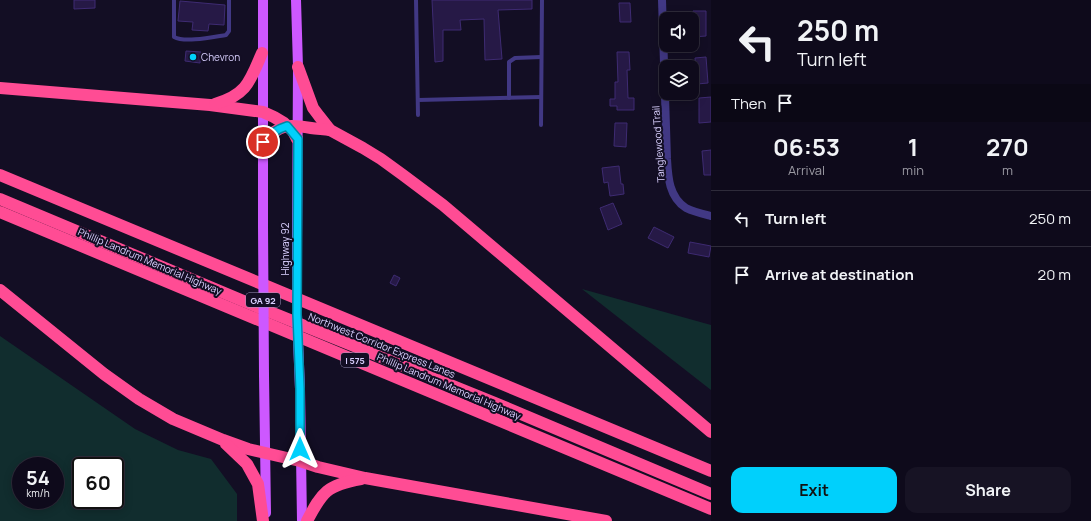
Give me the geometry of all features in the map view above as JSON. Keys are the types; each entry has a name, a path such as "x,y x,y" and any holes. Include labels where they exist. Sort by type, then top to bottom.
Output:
{"highway":[{"path":"210,105 226,101 240,92 246,86 262,54"},
{"path":"298,67 318,116 330,130 381,159 438,201 711,432"},
{"path":"0,88 210,105 263,112 292,126 298,139"},
{"path":"263,142 279,129 292,126 330,130"},
{"path":"0,175 711,472"},
{"name":"Northwest Corridor Express Lanes","path":"0,199 245,302 488,400 711,494"},
{"name":"Phillip Landrum Memorial Highway","path":"0,212 711,509"},
{"path":"0,290 127,391 173,419 223,440 248,449 366,478 606,521"},
{"path":"223,440 243,460 252,472 258,484 263,521"},
{"path":"307,521 318,501 328,490 344,482 366,478"}],"main road":[{"name":"GA 92","path":"263,0 262,226 267,521"},
{"path":"292,126 298,67 296,0"},
{"name":"Highway 92","path":"298,139 297,314 302,521"}],"street":[{"name":"Tanglewood Trail","path":"662,0 667,159 670,183 673,193 679,202 687,208 711,216"}],"lane":[{"path":"174,0 174,37 185,40 226,35 229,31 229,0"},
{"path":"416,0 418,115"},
{"path":"542,0 542,125"},
{"path":"509,98 509,62 515,58 541,57"},
{"path":"418,100 541,97"}],"green space":[{"path":"582,289 711,325 711,390"},
{"path":"0,336 135,429 178,450 211,459 237,494 237,521 0,521"}],"building":[{"path":"74,0 95,0 95,8 74,9"},
{"path":"432,0 532,0 532,9 498,10 502,59 485,60 484,19 460,20 461,30 443,30 443,61 435,62"},
{"path":"180,1 225,5 224,25 209,24 208,31 192,30 193,22 178,21"},
{"path":"619,3 630,3 631,22 620,22"},
{"path":"706,11 706,36 699,37 699,12 693,12"},
{"path":"186,51 201,52 200,63 185,61"},
{"path":"617,52 629,52 630,70 627,70 628,98 634,98 634,110 617,110 617,106 610,106 610,99 615,99 615,82 618,82"},
{"path":"706,57 708,83 699,84 699,60 695,60 695,58"},
{"path":"711,97 711,122 699,123 699,98"},
{"path":"615,123 627,123 626,147 614,146"},
{"path":"711,150 711,175 704,175 702,151"},
{"path":"619,166 624,194 610,196 608,182 604,183 602,168"},
{"path":"613,203 622,224 608,230 600,208"},
{"path":"654,227 674,237 668,248 648,238"},
{"path":"690,242 711,246 709,257 688,253"},
{"path":"394,275 400,278 396,286 390,283"}],"place":[{"name":"Chevron","path":"193,57"}],"route":[{"path":"263,142 271,134 287,126 298,139 297,314 300,389 300,449"}]}
